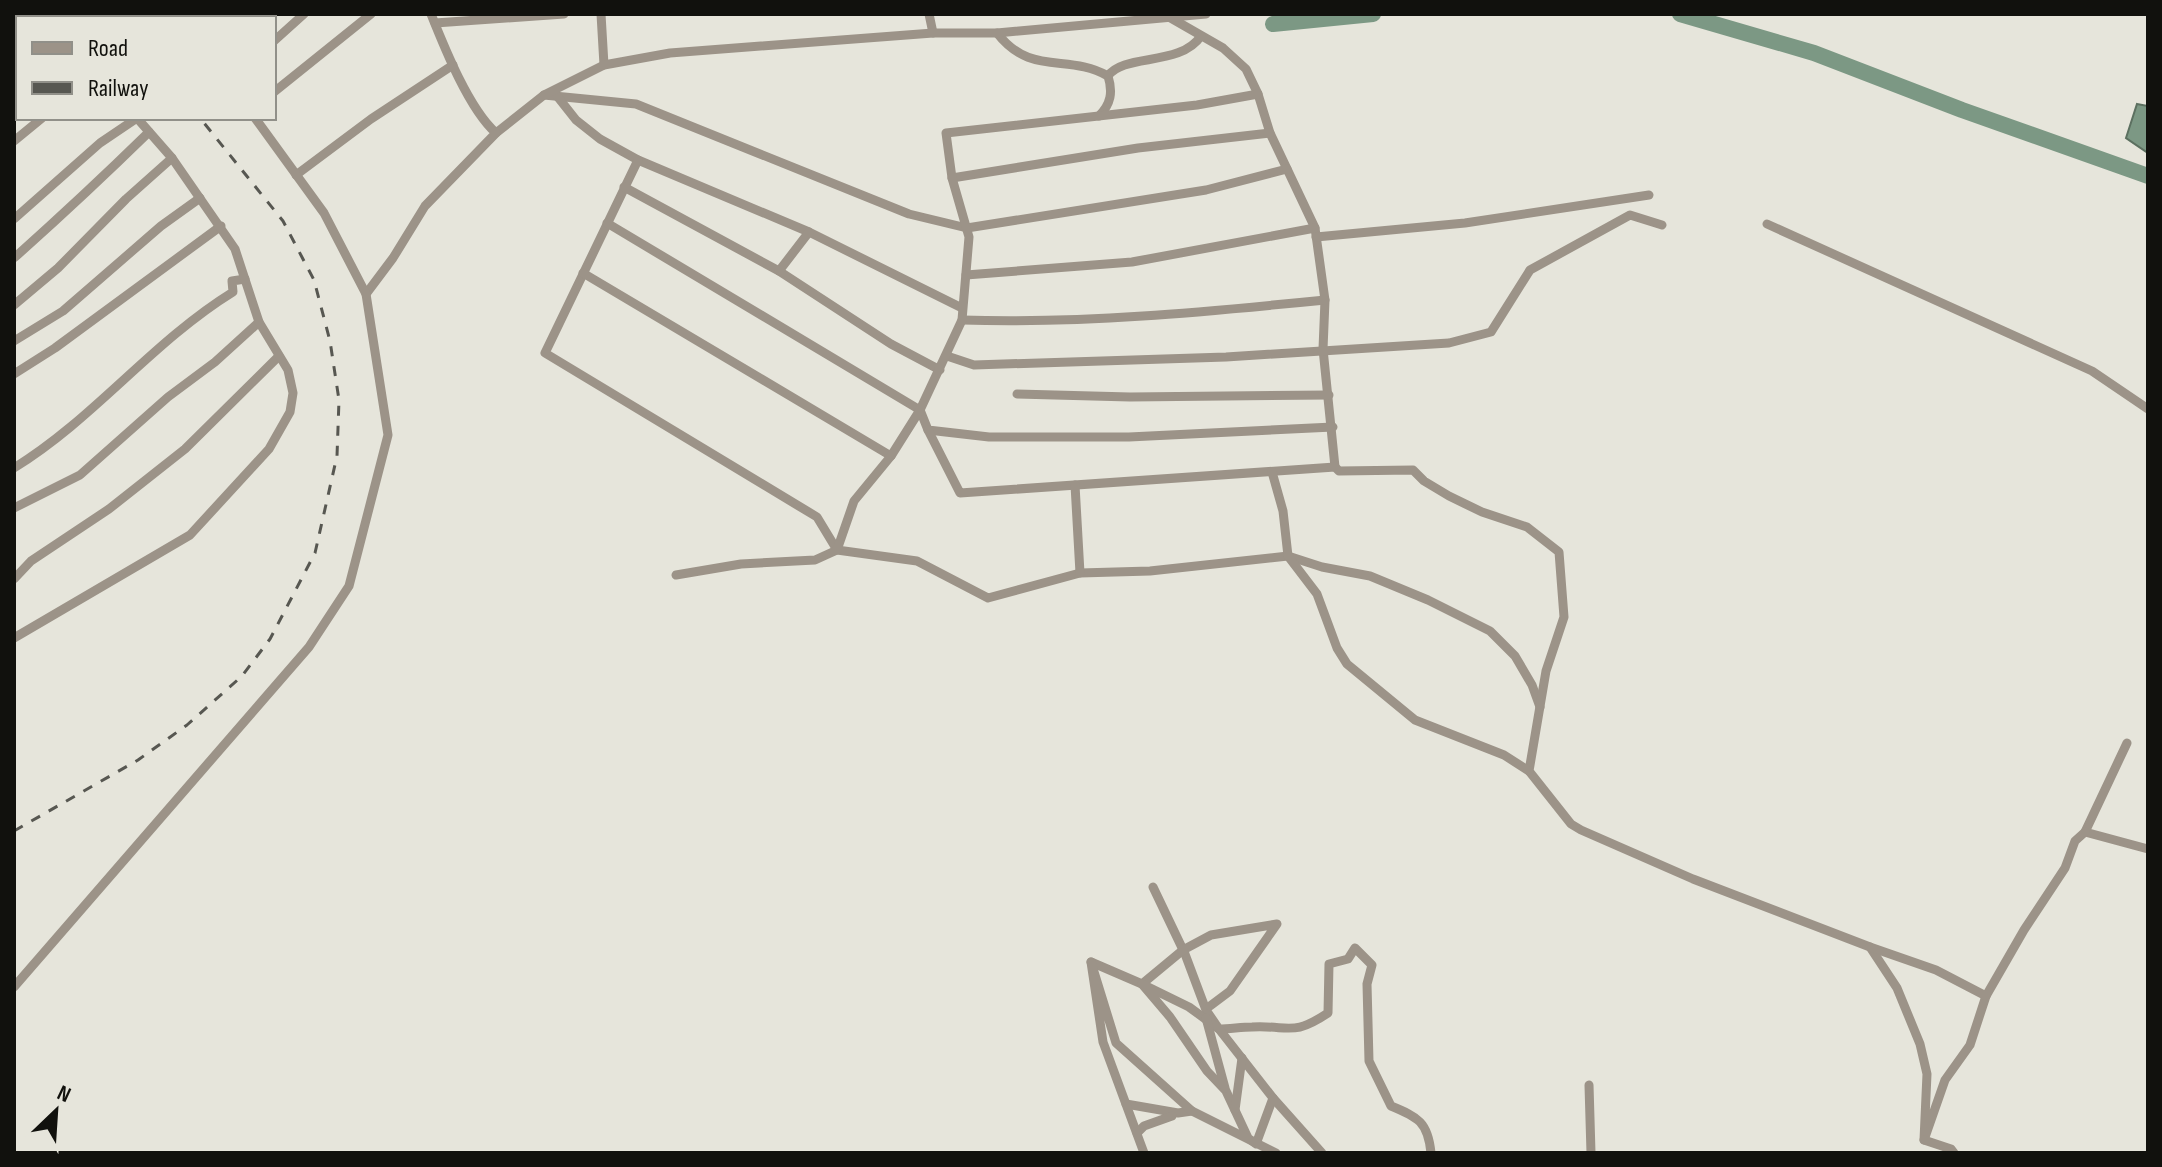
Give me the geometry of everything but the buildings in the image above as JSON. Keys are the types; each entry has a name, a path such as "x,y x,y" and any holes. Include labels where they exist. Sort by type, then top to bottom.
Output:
{"street":[{"path":"276,39 304,14"},
{"path":"276,90 371,14"},
{"path":"496,133 485,123 453,65 433,19 564,14"},
{"path":"601,14 604,65"},
{"path":"929,14 933,33"},
{"path":"366,294 425,206 496,133 544,95 604,65 670,53 933,33 997,33 1206,14"},
{"path":"1169,17 1223,48 1246,69 1258,94 1270,133 1315,233 1325,300 1323,349 1335,467 1339,471 1413,470 1424,481 1449,496 1482,512 1527,527 1559,552 1564,617 1546,671 1529,771"},
{"path":"997,33 1008,48 1028,59 1091,68 1108,76 1112,88 1109,105 1099,116"},
{"path":"1108,76 1116,68 1177,54 1190,48 1201,36"},
{"path":"296,175 381,112 453,65"},
{"path":"837,550 854,501 891,456 920,410 962,320 969,237 952,178 946,133 1197,105 1258,94"},
{"path":"544,95 636,104 909,214 967,228 1206,190 1287,169"},
{"path":"557,96 576,120 600,139 638,160 809,232 962,308"},
{"path":"14,141 40,120"},
{"path":"14,219 100,143 134,120"},
{"path":"14,638 190,535 269,449 290,412 293,393 288,370 259,322 235,249 172,158 139,120"},
{"path":"14,987 309,647 349,586 388,435 366,294 324,213 256,120"},
{"path":"14,258 149,132"},
{"path":"952,178 1138,148 1270,133"},
{"path":"14,305 58,268 126,199 172,158"},
{"path":"638,160 545,353 817,517 837,550"},
{"path":"624,187 779,271 891,344 940,370"},
{"path":"966,275 1132,262 1315,233 1465,223 1649,195"},
{"path":"14,341 63,311 161,226 200,198"},
{"path":"947,356 974,365 1212,358 1449,343 1491,332 1530,270 1630,215 1662,225"},
{"path":"607,223 920,410 960,493 1335,467"},
{"path":"1767,224 2092,371 2148,409"},
{"path":"14,374 55,348 221,226"},
{"path":"779,271 809,232"},
{"path":"583,273 891,456"},
{"path":"14,468 69,429 173,334 233,292 232,281 245,279"},
{"path":"962,320 1074,321 1325,300"},
{"path":"14,508 80,475 259,322"},
{"path":"14,579 31,561 109,509 185,449 279,356"},
{"path":"1017,394 1183,397 1329,395"},
{"path":"928,430 975,436 1129,437 1333,427"},
{"path":"1272,472 1283,511 1288,556 1317,594 1337,648 1347,664 1415,720 1504,755 1529,771 1571,824 1581,830 1693,879 1936,970 1986,996"},
{"path":"1075,485 1080,573"},
{"path":"676,575 741,564 815,560 837,550 917,561 988,598 1080,573 1150,571 1288,556 1322,567 1370,576 1490,631 1515,656 1541,708"},
{"path":"1924,1140 1945,1080 1970,1045 1986,996 2065,868 2075,841 2085,832 2127,743"},
{"path":"2085,832 2148,849"},
{"path":"1153,887 1183,950 1206,1010 1273,1098 1322,1153"},
{"path":"1142,984 1183,950 1211,935 1277,924 1230,991 1210,1006"},
{"path":"1870,947 1897,988 1920,1044 1927,1074 1924,1140"},
{"path":"1091,962 1165,993 1219,1029 1254,1027 1293,1030 1311,1025 1328,1013 1329,964 1348,959 1355,948 1372,965 1367,984 1369,1061 1391,1106 1413,1115 1429,1133 1431,1153"},
{"path":"1091,962 1103,1042 1144,1153"},
{"path":"1091,962 1116,1043 1188,1112"},
{"path":"1142,984 1170,1017 1207,1071 1226,1091"},
{"path":"1206,1018 1226,1091 1248,1138 1257,1144"},
{"path":"1235,1111 1242,1058"},
{"path":"1589,1085 1591,1153"},
{"path":"1257,1144 1273,1098"},
{"path":"1126,1104 1188,1112 1274,1153"},
{"path":"1137,1133 1144,1126 1188,1112"},
{"path":"1924,1140 1951,1149 1954,1153"}],"shaded area":[{"path":"2137,104 2148,106 2148,153 2126,138"}],"waterway":[{"path":"1273,24 1373,14"},
{"path":"1680,14 1814,53 2148,176"}],"railway":[{"path":"14,831 138,760 187,725 242,676 270,639 315,553 337,456 339,400 330,341 314,280 283,221 202,120"}]}
